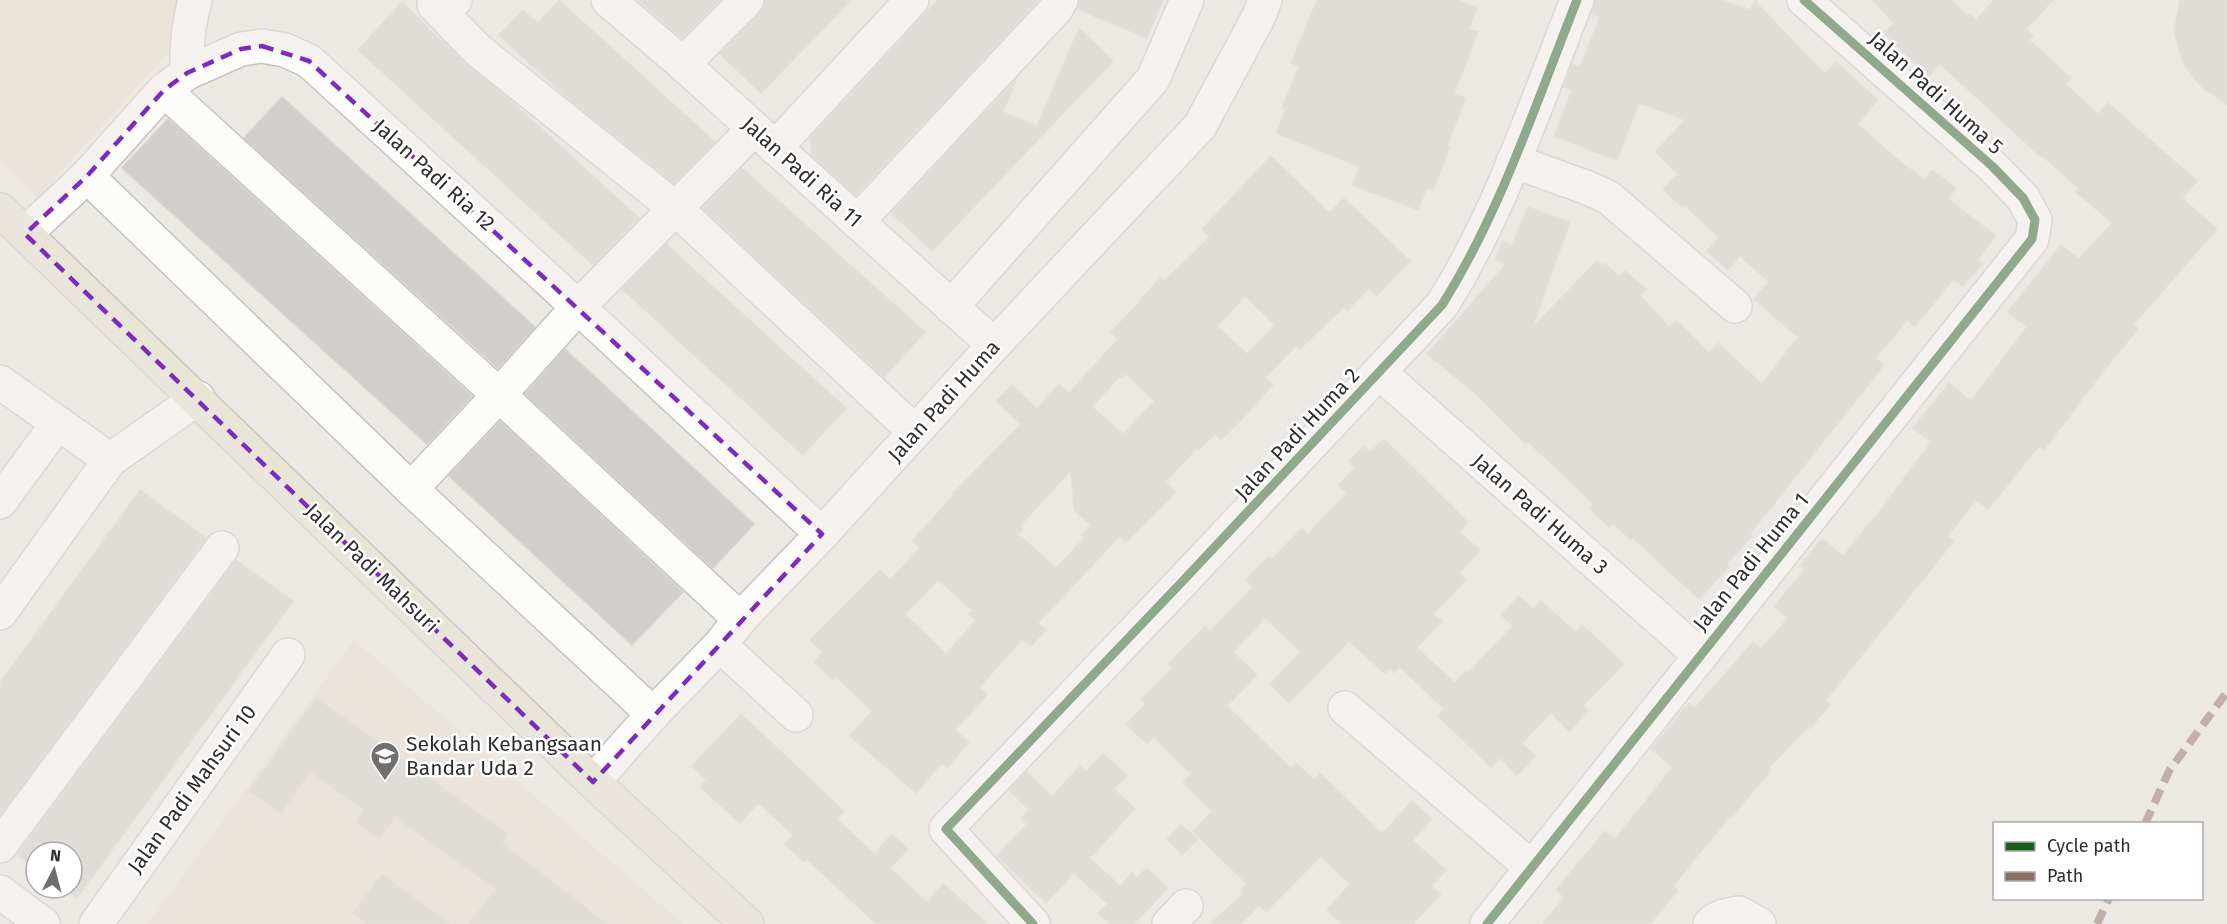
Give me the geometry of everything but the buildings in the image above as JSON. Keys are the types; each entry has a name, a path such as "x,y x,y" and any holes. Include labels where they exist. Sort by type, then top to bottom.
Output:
{"main road":[{"name":"Jalan Padi Mahsuri","path":"0,210 198,398 593,782 747,924"}],"street":[{"path":"195,0 188,26 186,48 175,82 499,395 740,619"},
{"path":"455,0 434,5 479,51 675,208 915,432"},
{"name":"Jalan Padi Ria 11","path":"608,0 683,64 994,345"},
{"path":"683,64 747,0"},
{"path":"411,489 578,306 675,208 765,138 912,0"},
{"path":"856,222 1056,9 1061,0"},
{"path":"951,307 1153,79 1187,0"},
{"name":"Jalan Padi Huma","path":"593,782 653,714 720,645 740,619 822,534 994,345 1200,126 1259,16 1265,0"},
{"name":"Jalan Padi Huma 2","path":"1033,924 946,829 1442,305 1467,265 1513,161 1577,0"},
{"name":"Jalan Padi Huma 5","path":"1804,0 1992,166 2023,198 2035,219"},
{"name":"Jalan Padi Ria 12","path":"25,234 87,176 175,82 241,49 262,46 285,50 309,61 578,306 822,534"},
{"path":"1513,161 1608,197 1735,306"},
{"path":"87,176 411,489 653,714"},
{"name":"Jalan Padi Huma 1","path":"1487,924 2032,238 2035,219"},
{"name":"Jalan Padi Huma 3","path":"1380,373 1701,655"},
{"path":"0,382 110,460"},
{"path":"0,613 110,460 198,398"},
{"path":"0,502 58,423"},
{"path":"0,846 222,548"},
{"path":"720,645 796,715"},
{"name":"Jalan Padi Mahsuri 10","path":"96,924 288,655"},
{"path":"1345,708 1531,867"},
{"path":"0,892 43,924"},
{"path":"1710,924 1724,916 1739,913 1759,924"}],"highlighted area":[{"path":"262,46 309,61 822,534 593,782 25,234 87,176 164,90 187,73 241,49"}],"shaded area":[{"path":"0,0 215,0 38,197 0,158"},
{"name":"Sekolah Kebangsaan Bandar Uda 2","path":"354,640 683,924 148,924"}],"marked path":[{"path":"2146,822 2169,771 2227,692"},
{"path":"2097,924 2108,900"}],"cycle path":[{"path":"1033,924 946,829 1442,305 1463,269 1500,194 1577,0"},
{"path":"1487,924 2032,239 2035,220 2023,198 1992,166 1804,0"}],"place":[{"name":"Sekolah Kebangsaan Bandar Uda 2","path":"385,782"}]}
